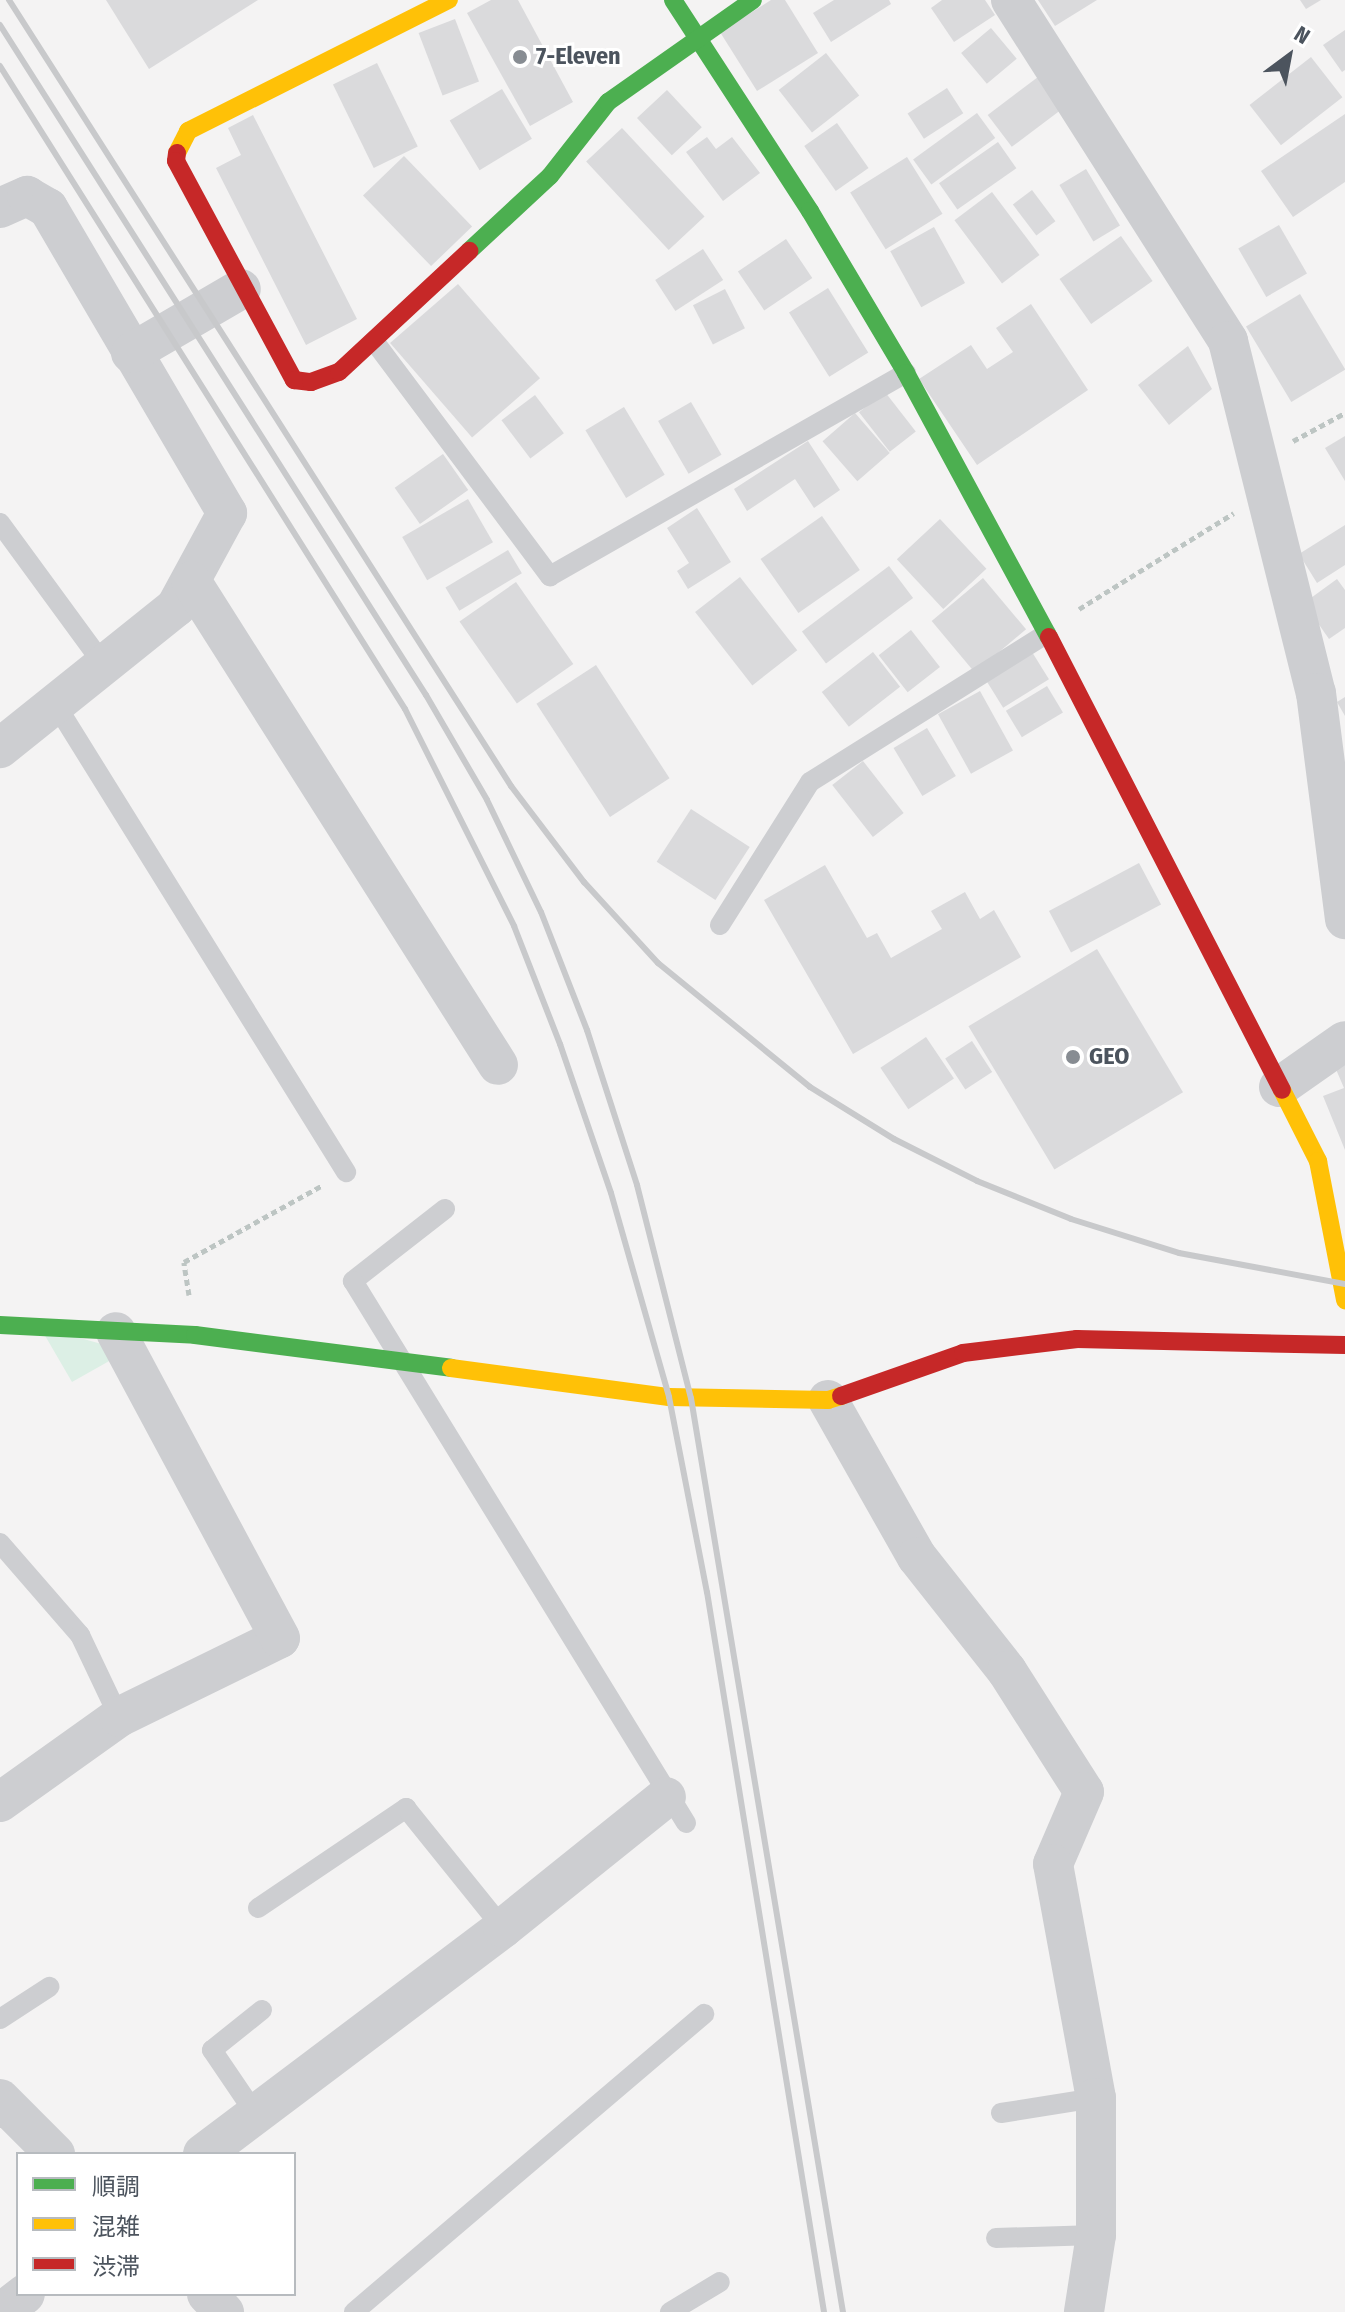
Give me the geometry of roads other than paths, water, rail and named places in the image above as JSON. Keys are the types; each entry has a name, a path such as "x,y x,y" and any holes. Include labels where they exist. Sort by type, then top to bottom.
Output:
{"street":[{"path":"449,0 183,138 176,161 241,289 294,380 311,382 339,372 550,176 608,102 753,0"},
{"path":"673,0 695,40 810,211 906,373 1045,632 1318,1161 1345,1300"},
{"path":"1011,0 1228,341 1316,693 1345,919"},
{"path":"0,208 27,196 48,208 227,513 176,607 0,748"},
{"path":"131,353 241,289"},
{"path":"191,581 498,1065"},
{"path":"1279,1087 1345,1041"},
{"path":"0,1325 195,1335 669,1397 828,1400 963,1353 1077,1339 1345,1345"},
{"path":"3,1795 119,1717 280,1638 116,1332"},
{"path":"828,1400 917,1557 1007,1671 1084,1792 1053,1864 1096,2098 1096,2235 1084,2312"},
{"path":"205,2152 254,2112 503,1928 676,1810"},
{"path":"0,2099 53,2152"},
{"path":"2,2312 22,2296"},
{"path":"209,2296 224,2312"}],"lane":[{"path":"374,341 550,576 906,373"},
{"path":"0,523 104,665"},
{"path":"720,925 810,782 1045,632"},
{"path":"56,705 346,1172"},
{"path":"445,1209 353,1281 676,1810"},
{"path":"0,1543 80,1635 119,1717"},
{"path":"258,1908 406,1808 503,1928"},
{"path":"0,2019 49,1987"},
{"path":"254,2112 212,2050 262,2010"},
{"path":"354,2312 704,2014"},
{"path":"1001,2113 1096,2098"},
{"path":"996,2238 1096,2235"},
{"path":"670,2312 720,2282"}],"railway":[{"path":"9,0 511,786 584,882 658,963 810,1087 894,1139 977,1181 1071,1219 1179,1253 1345,1284"},
{"path":"0,25 426,695 487,800 541,912 587,1030 637,1185 691,1398 843,2312"},
{"path":"0,66 405,709 514,926 560,1044 611,1193 669,1397 707,1592 824,2312"}],"place":[{"name":"7-Eleven","path":"520,57"},
{"name":"GEO","path":"1073,1057"}]}
